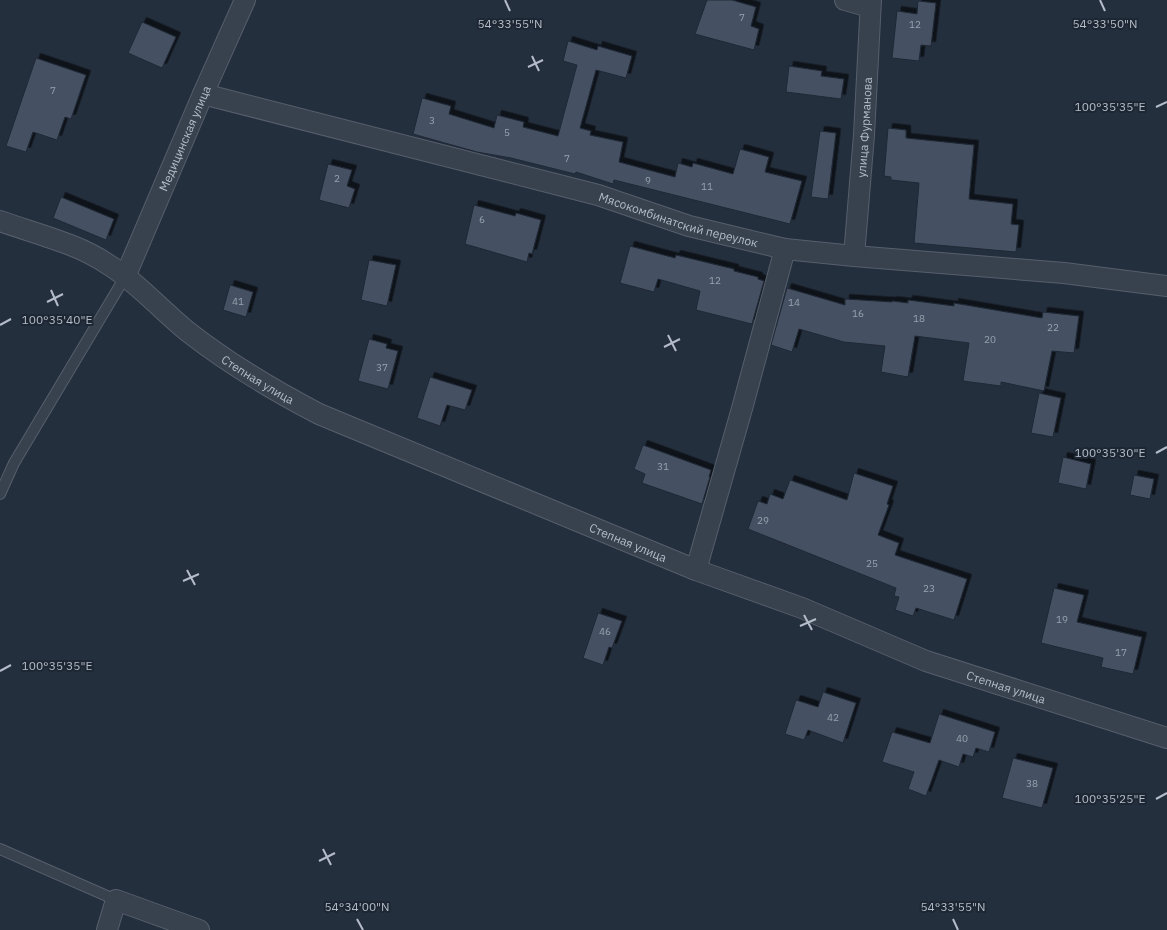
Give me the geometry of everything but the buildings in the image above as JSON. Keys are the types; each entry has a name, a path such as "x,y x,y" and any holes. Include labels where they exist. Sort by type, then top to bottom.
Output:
{"street":[{"name":"Медицинская улица","path":"125,277 245,0"},
{"path":"845,0 870,3"},
{"name":"улица Фурманова","path":"854,256 864,135 870,3"},
{"name":"Мясокомбинатский переулок","path":"203,94 598,195 689,226 785,248 854,256 1064,273 1167,286"},
{"name":"Степная улица","path":"0,221 92,255 110,265 186,330 226,361 319,414 696,570 802,608 926,661 1167,738"},
{"path":"696,570 785,248"},
{"path":"107,930 116,900 199,930"}],"lane":[{"path":"0,494 14,463 125,277"},
{"path":"0,849 116,900"}]}
